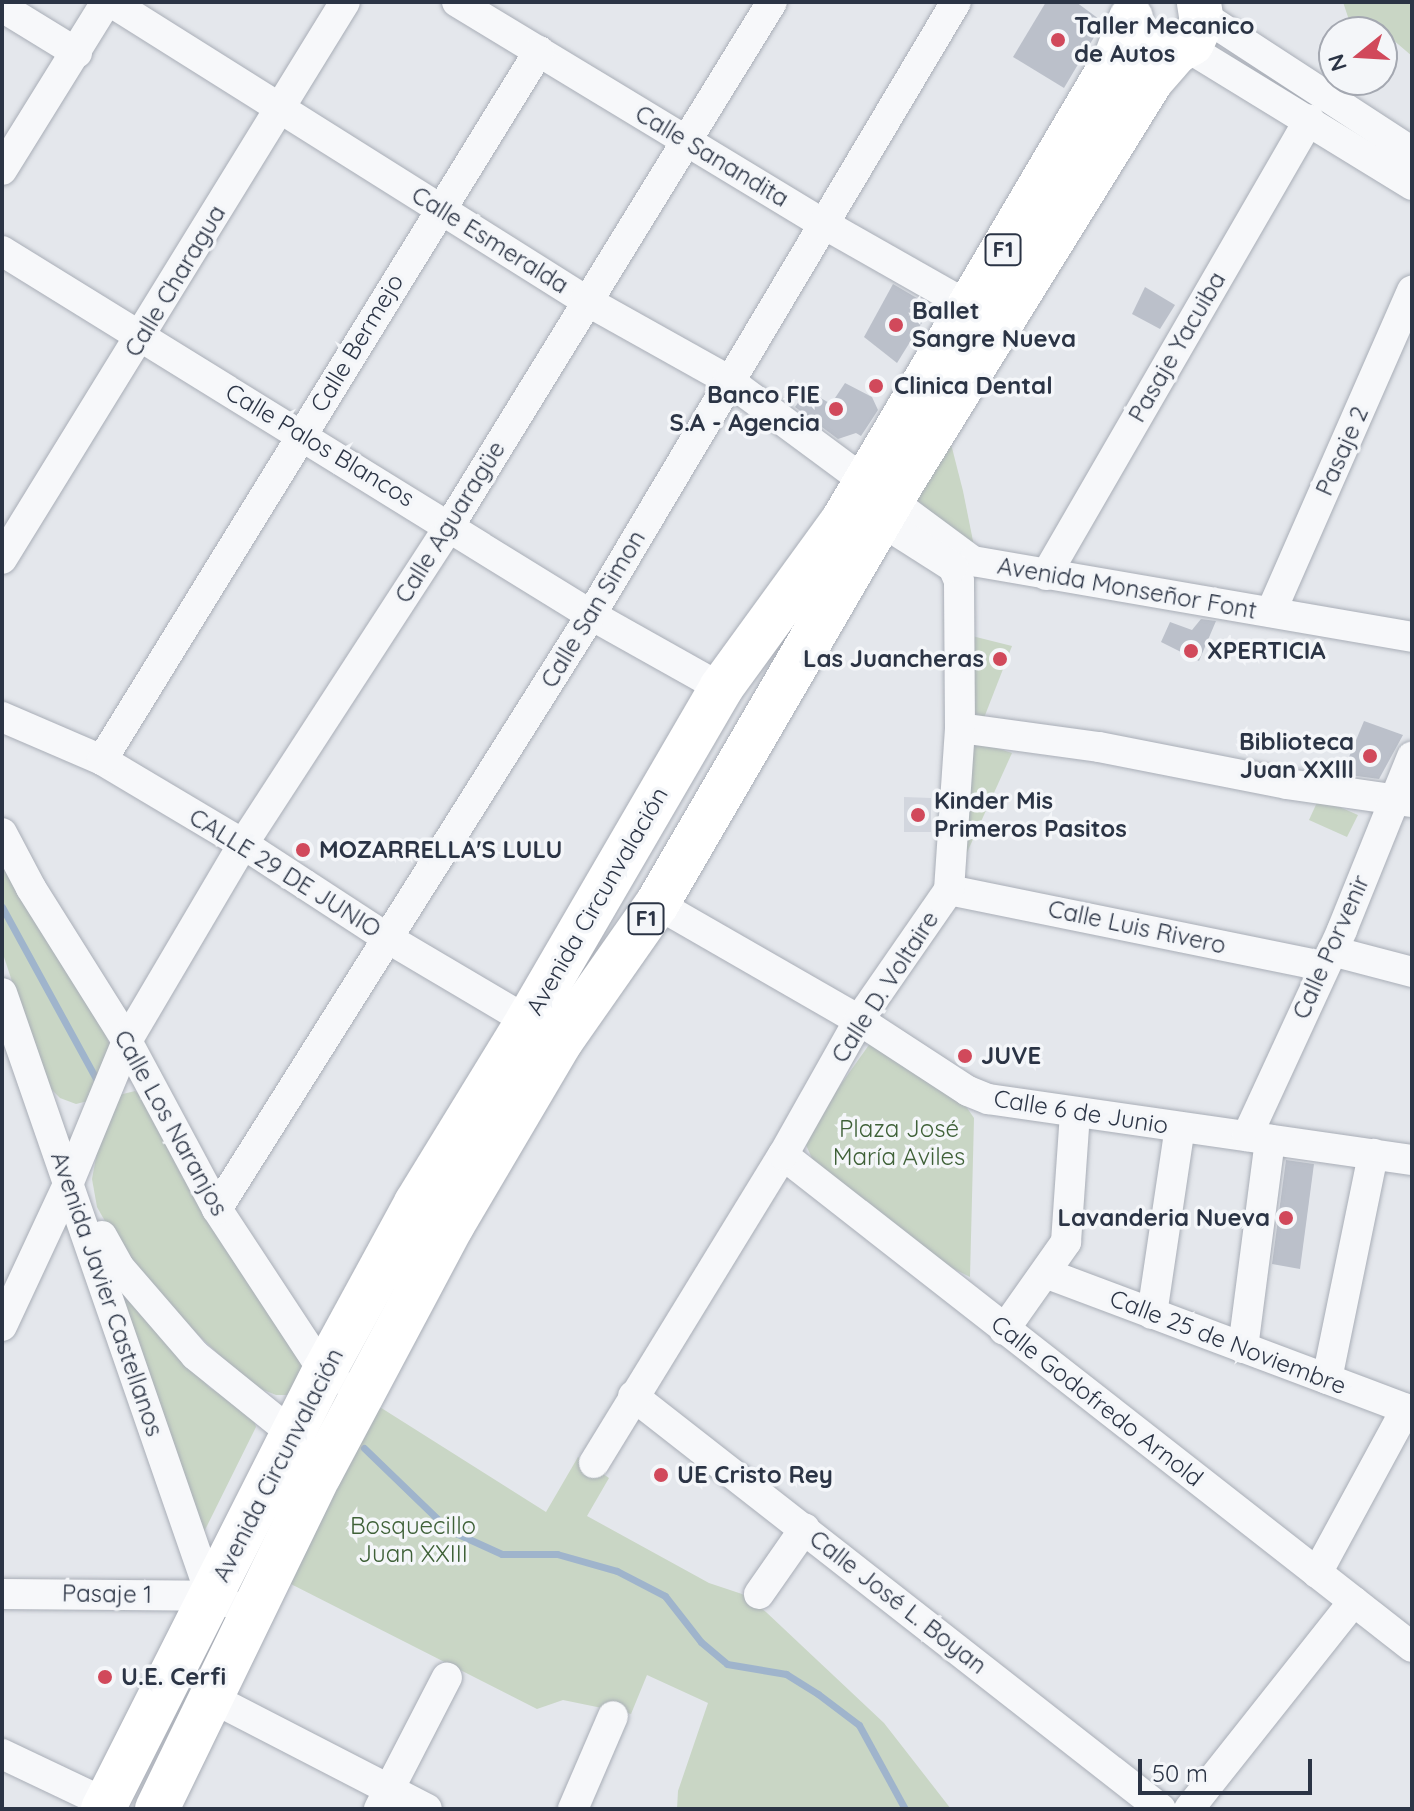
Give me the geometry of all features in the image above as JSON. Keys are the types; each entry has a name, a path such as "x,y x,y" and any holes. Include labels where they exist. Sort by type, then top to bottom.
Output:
{"highway":[{"name":"F1","path":"1126,9 1140,41 1151,49 1195,21"},
{"name":"Avenida Circunvalación","path":"104,1806 324,1372 416,1203 544,1030 657,904 873,501 970,307 1116,57 1126,9"},
{"name":"Avenida Circunvalación","path":"157,1809 320,1474 452,1226 544,1030 721,688 873,501 1151,81 1195,21"}],"street":[{"path":"2,170 108,2"},
{"name":"Calle Esmeralda","path":"108,2 585,300 728,380 873,501"},
{"name":"Calle Charagua","path":"2,559 345,2"},
{"name":"Calle Sanandita","path":"457,2 824,224 970,307"},
{"name":"Calle Aguaragüe","path":"2,1326 69,1182 127,1041 243,844 450,525 585,300 772,2"},
{"name":"Calle San Simon","path":"217,1209 591,615 728,380 956,2"},
{"path":"2,7 77,53"},
{"path":"1195,21 1309,120 1412,185"},
{"path":"1195,21 1412,152"},
{"name":"Calle Bermejo","path":"102,760 439,208 539,51"},
{"name":"Pasaje Yacuiba","path":"1046,575 1309,120"},
{"name":"Calle Palos Blancos","path":"2,251 450,525 591,615 721,688"},
{"name":"Pasaje 2","path":"1271,612 1412,291"},
{"name":"Avenida Monseñor Font","path":"873,501 973,561 1412,637"},
{"name":"Calle D. Voltaire","path":"594,1463 783,1155 859,1020 949,890 960,728 959,581 953,567 873,501"},
{"name":"CALLE 29 DE JUNIO","path":"2,717 102,760 243,844 389,939 544,1030"},
{"path":"960,728 1099,747 1287,784 1403,801"},
{"name":"Calle Porvenir","path":"1243,1348 1259,1138 1328,958 1403,801 1412,757"},
{"name":"Calle Los Naranjos","path":"2,833 31,888 127,1041 217,1209 324,1372 361,1395"},
{"name":"Calle Luis Rivero","path":"949,890 1412,972"},
{"name":"Calle 6 de Junio","path":"657,904 859,1020 968,1091 988,1099 1412,1160"},
{"name":"Avenida Javier Castellanos","path":"4,1009 69,1182 211,1596"},
{"path":"38,1096 80,1117 104,1097"},
{"path":"1004,1330 1066,1242 1075,1112"},
{"path":"1152,1314 1180,1127"},
{"path":"1327,1379 1373,1154"},
{"name":"Calle Godofredo Arnold","path":"783,1155 1412,1647"},
{"path":"69,1182 120,1268 195,1355 293,1434 320,1474"},
{"name":"Calle 25 de Noviembre","path":"1045,1273 1409,1410"},
{"name":"Calle José L. Boyan","path":"633,1396 1161,1809"},
{"path":"1317,1573 1409,1410"},
{"path":"759,1594 805,1528"},
{"name":"Pasaje 1","path":"2,1594 211,1596"},
{"path":"211,1596 251,1613"},
{"path":"1189,1809 1354,1601"},
{"path":"384,1799 447,1677"},
{"path":"210,1697 384,1799 427,1809"},
{"path":"573,1809 613,1716"},
{"path":"2,1754 104,1806"}],"shaded area":[{"name":"Kinder Mis Primeros Pasitos","path":"904,797 931,798 931,832 904,832"}],"green space":[{"path":"1343,2 1412,2 1412,56 1398,44 1398,16 1348,16"},
{"path":"951,444 974,546 947,530 917,500 921,466"},
{"path":"964,634 1012,646 982,723 961,719"},
{"path":"959,736 1012,753 965,857"},
{"path":"1319,798 1358,815 1347,837 1309,820"},
{"path":"2,856 96,1013 110,1045 88,1101 76,1104 60,1098 46,1084 2,951"},
{"name":"Plaza José María Aviles","path":"871,1042 963,1102 974,1118 970,1277 946,1265 815,1165 806,1145 812,1125"},
{"path":"135,1091 145,1099 308,1366 296,1395 276,1395 251,1385 176,1314 123,1253 97,1207 92,1179 99,1142 119,1095"},
{"path":"115,1278 209,1387 253,1416 256,1427 202,1536"},
{"name":"Bosquecillo Juan XXIII","path":"375,1404 546,1512 578,1457 609,1478 587,1516 709,1583 742,1594 766,1612 884,1723 951,1809 677,1809 678,1791 708,1703 647,1675 631,1714 563,1700 537,1709 281,1579"}],"building":[{"name":"Taller Mecanico de Autos","path":"1046,2 1076,2 1103,22 1064,88 1013,57"},
{"name":"Ballet Sangre Nueva","path":"893,284 922,301 928,313 897,363 864,337"},
{"path":"1145,287 1175,305 1160,329 1132,314"},
{"name":"Banco FIE S.A - Agencia","path":"845,383 872,397 878,410 861,436 856,433 838,439 795,407 807,390 831,404"},
{"name":"XPERTICIA","path":"1201,619 1216,621 1199,661 1161,642 1170,622 1192,630"},
{"name":"Biblioteca Juan XXlll","path":"1364,721 1403,735 1379,779 1342,774"},
{"name":"Lavanderia Nueva","path":"1286,1160 1314,1164 1300,1269 1272,1264"}],"waterway":[{"path":"2,907 99,1084"},
{"path":"364,1448 449,1530 502,1554 557,1554 617,1571 665,1596 701,1642 727,1664 786,1674 818,1694 859,1725 905,1809"}],"place":[{"name":"Taller Mecanico de Autos","path":"1058,40"},
{"name":"Ballet Sangre Nueva","path":"896,325"},
{"name":"Clinica Dental","path":"876,386"},
{"name":"Banco FIE S.A - Agencia","path":"836,409"},
{"name":"XPERTICIA","path":"1191,651"},
{"name":"Las Juancheras","path":"1000,659"},
{"name":"Biblioteca Juan XXlll","path":"1370,756"},
{"name":"Kinder Mis Primeros Pasitos","path":"918,815"},
{"name":"MOZARRELLA'S LULU","path":"303,850"},
{"name":"JUVE","path":"965,1056"},
{"name":"Lavanderia Nueva","path":"1286,1218"},
{"name":"UE Cristo Rey","path":"661,1475"},
{"name":"U.E. Cerfi","path":"105,1677"}]}
